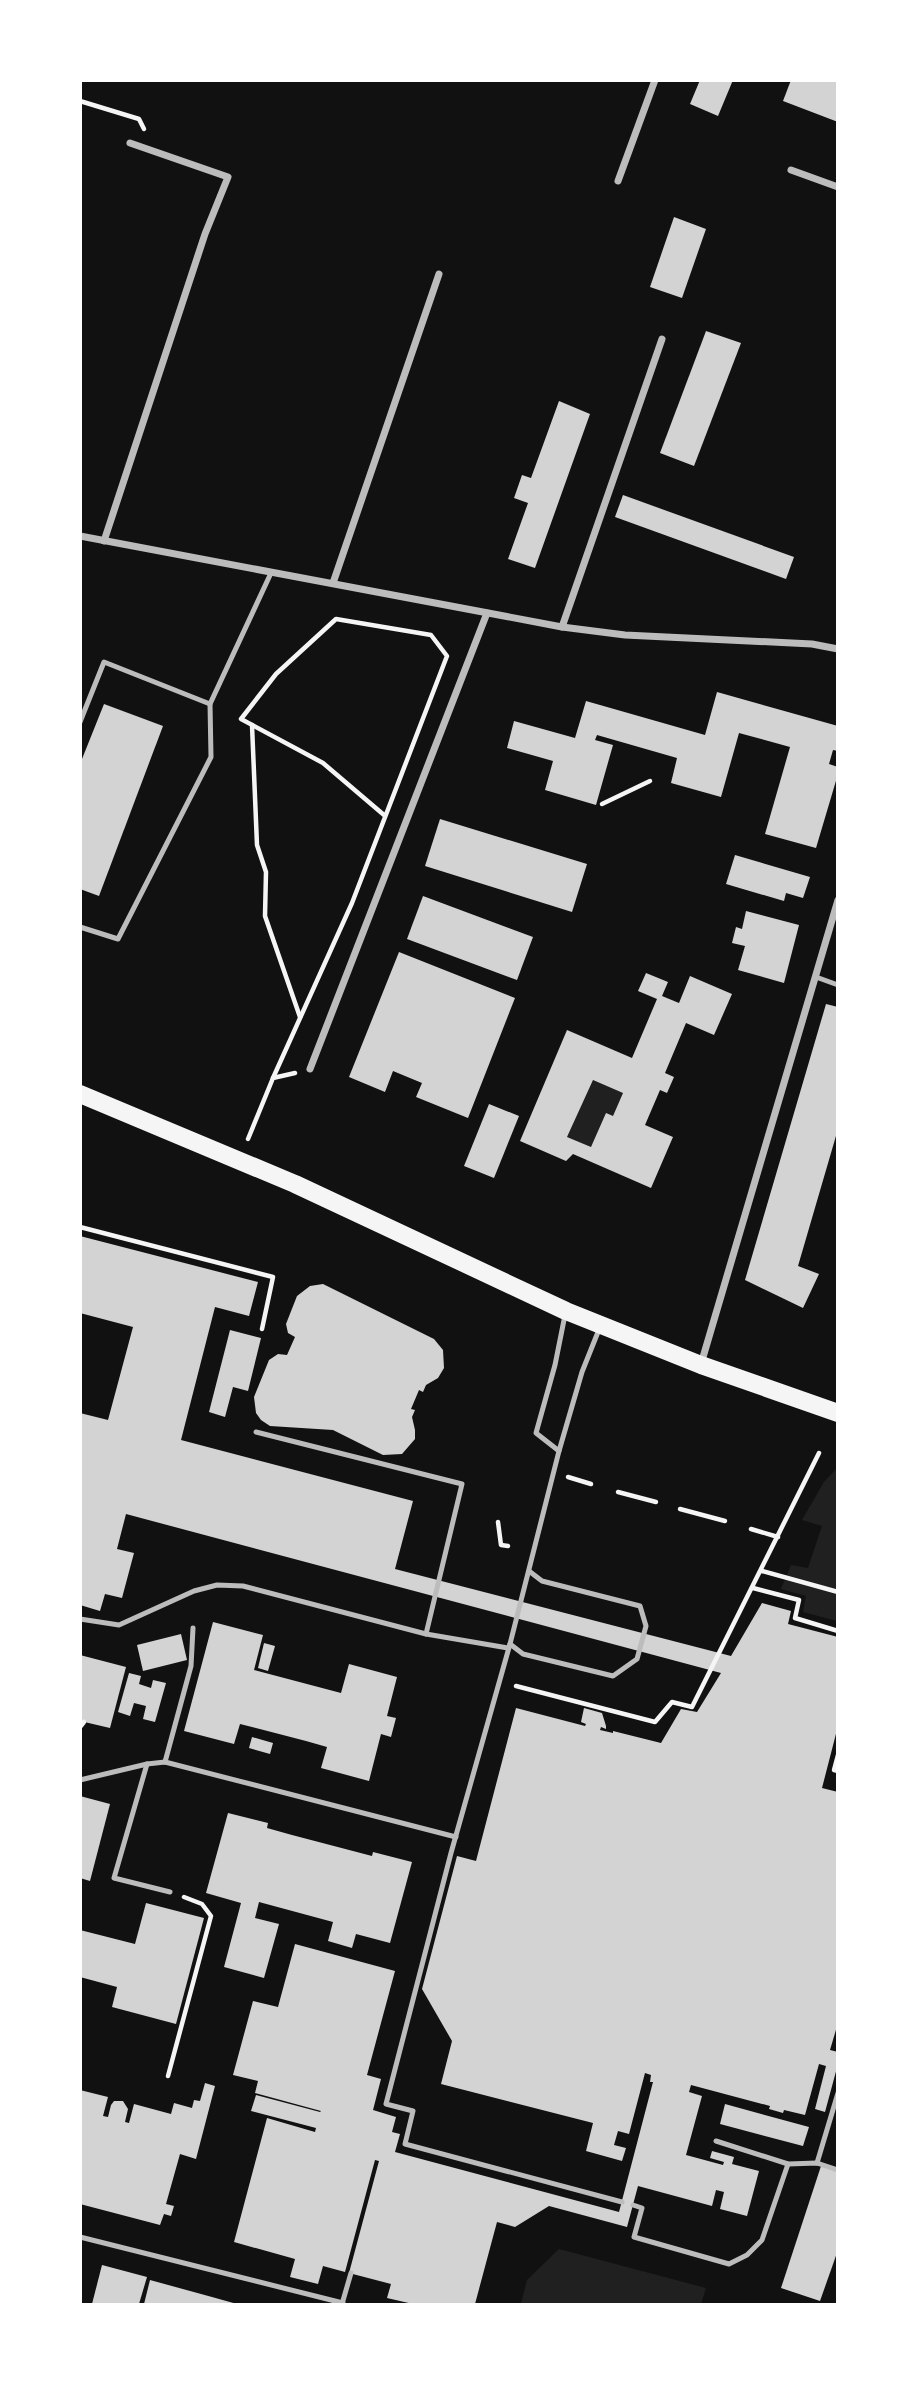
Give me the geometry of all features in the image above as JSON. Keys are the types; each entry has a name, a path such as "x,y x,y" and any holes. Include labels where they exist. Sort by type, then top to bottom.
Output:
{"main road":[{"path":"80,1094 239,1160 566,1311 701,1365 838,1413"}],"street":[{"path":"618,181 655,80"},
{"path":"104,541 205,234 229,177 130,143"},
{"path":"791,170 838,187"},
{"path":"333,583 439,274"},
{"path":"562,627 662,339"},
{"path":"80,536 562,627 625,635 812,644 838,649"},
{"path":"310,1069 487,613"},
{"path":"701,1365 838,900"}],"lane":[{"path":"80,928 118,939 211,757 210,704 271,573"},
{"path":"80,722 104,662 210,704"},
{"path":"816,977 838,985"},
{"path":"559,1451 536,1433 555,1365 566,1311"},
{"path":"601,1324 582,1372 559,1451 386,2104 413,2111 405,2144 622,2203"},
{"path":"256,1432 462,1484 426,1634"},
{"path":"80,1619 119,1625 194,1591 217,1585 243,1587 426,1634 509,1646 523,1654 613,1676 637,1659 646,1626 640,1606 542,1581 529,1571"},
{"path":"165,1762 191,1666 193,1628"},
{"path":"80,1780 165,1762 456,1837"},
{"path":"147,1764 114,1878 170,1892"},
{"path":"817,2162 838,2093"},
{"path":"716,2141 788,2164 817,2162 838,2170"},
{"path":"633,2205 642,2208 634,2237 729,2264 747,2255 762,2240 788,2164"},
{"path":"80,2237 343,2304 351,2273"}],"path":[{"path":"80,101 139,119 154,151"},
{"path":"239,1160 273,1077 352,903 447,656 431,635 336,619 276,674 241,719 323,763 384,815"},
{"path":"252,725 257,845 266,872 265,916 300,1018"},
{"path":"602,804 650,781"},
{"path":"273,1077 310,1069"},
{"path":"80,1227 273,1277 262,1329"},
{"path":"514,1686 655,1722 672,1702 692,1707 819,1453"},
{"path":"565,1476 591,1484"},
{"path":"618,1492 656,1502"},
{"path":"680,1509 725,1521"},
{"path":"498,1522 501,1545 508,1546"},
{"path":"751,1529 778,1536"},
{"path":"762,1571 838,1592"},
{"path":"753,1588 799,1600 794,1618 838,1631"},
{"path":"838,1755 834,1770 838,1771"},
{"path":"168,2076 211,1916 202,1903 170,1892"}],"shaded area":[{"path":"593,1080 623,1093 613,1116 591,1147 567,1137"},
{"path":"837,1468 837,1621 803,1612 806,1596 781,1589 791,1565 808,1568 822,1526 802,1520 824,1482"},
{"path":"559,2249 706,2288 701,2304 521,2304 527,2280"}],"building":[{"path":"700,80 733,80 718,116 690,104"},
{"path":"791,80 831,80 838,83 838,122 783,101"},
{"path":"674,217 706,229 682,298 650,287"},
{"path":"706,331 741,343 694,466 660,453"},
{"path":"559,401 590,414 535,568 508,559 528,503 514,498 522,475 531,478"},
{"path":"623,495 794,557 786,579 615,517"},
{"path":"717,692 838,726 838,751 833,750 829,764 838,767 838,774 816,848 765,834 790,747 739,733 721,797 671,783 677,758 597,735 595,740 613,745 596,805 545,790 553,761 507,748 514,721 575,738 586,701 705,735"},
{"path":"104,704 163,726 99,896 80,889 80,764"},
{"path":"440,819 587,864 572,912 425,866"},
{"path":"735,855 810,877 803,898 786,893 784,901 726,884"},
{"path":"423,896 533,937 517,980 407,939"},
{"path":"746,911 799,925 784,983 738,970 745,946 732,943 736,927 742,929"},
{"path":"399,952 515,998 468,1118 416,1097 422,1083 393,1071 385,1092 349,1077"},
{"path":"646,973 668,982 662,996 679,1003 690,976 732,994 714,1035 686,1023 665,1073 674,1077 667,1093 660,1090 645,1125 673,1137 651,1188 573,1154 566,1161 520,1141 567,1030 632,1058 657,999 638,991","holes":["593,1080 623,1093 613,1116 606,1113 591,1147 567,1137"]},
{"path":"826,1004 838,1007 838,1129 798,1266 819,1274 803,1308 745,1280"},
{"path":"489,1104 519,1116 494,1178 464,1166"},
{"path":"80,1236 258,1282 249,1316 215,1307 181,1440 413,1501 395,1569 731,1656 762,1603 791,1611 788,1624 838,1637 838,1726 822,1788 838,1792 838,2023 830,2050 838,2052 838,2064 825,2112 815,2109 826,2066 819,2064 805,2115 784,2110 783,2113 769,2109 770,2106 691,2085 689,2092 702,2096 686,2155 723,2165 724,2162 710,2158 712,2151 734,2157 732,2164 759,2171 747,2216 720,2209 724,2192 716,2190 712,2206 638,2186 627,2227 549,2206 515,2227 497,2222 475,2304 413,2304 387,2298 391,2284 349,2273 379,2161 375,2160 345,2272 323,2266 318,2284 290,2277 295,2259 234,2242 267,2118 315,2132 316,2128 251,2111 256,2095 321,2111 255,2093 258,2081 233,2075 253,2001 278,2007 295,1944 395,1971 367,2075 381,2079 373,2110 396,2117 392,2132 400,2134 395,2152 619,2212 653,2082 650,2082 651,2075 645,2073 629,2134 618,2131 614,2145 626,2148 622,2161 586,2151 593,2123 441,2084 452,2041 422,1989 457,1856 476,1861 516,1708 585,1726 586,1724 581,1722 584,1708 602,1713 606,1729 601,1727 600,1730 661,1743 681,1709 697,1712 721,1673 126,1514 117,1549 134,1553 122,1598 105,1594 100,1611 80,1605 80,1413 108,1420 133,1327 80,1313"},
{"path":"323,1284 434,1339 443,1350 444,1368 438,1378 426,1385 423,1392 419,1390 411,1409 415,1410 412,1417 415,1439 402,1454 383,1455 333,1430 270,1426 256,1413 254,1397 269,1360 278,1354 287,1355 295,1337 288,1333 286,1324 297,1296 310,1286"},
{"path":"230,1330 261,1338 248,1391 233,1387 225,1417 209,1412"},
{"path":"213,1622 263,1635 254,1670 341,1693 349,1664 397,1677 387,1716 396,1718 391,1737 381,1734 369,1781 321,1768 327,1747 306,1741 240,1724 234,1744 184,1731"},
{"path":"181,1634 187,1660 143,1671 137,1645"},
{"path":"264,1643 275,1646 268,1671 258,1668"},
{"path":"80,1655 126,1667 110,1728 80,1721"},
{"path":"129,1673 141,1676 139,1684 151,1688 153,1680 166,1683 155,1722 143,1719 146,1706 134,1703 130,1716 118,1712"},
{"path":"252,1737 273,1743 270,1754 249,1748"},
{"path":"80,1796 110,1804 90,1881 80,1878"},
{"path":"228,1813 268,1823 267,1828 292,1835 372,1856 373,1852 412,1862 390,1943 356,1934 352,1948 328,1941 333,1922 259,1902 255,1918 279,1924 264,1978 224,1967 241,1903 206,1893"},
{"path":"146,1903 204,1918 176,2024 112,2007 117,1987 80,1977 80,1930 135,1944"},
{"path":"205,2083 215,2086 196,2159 180,2154 166,2204 174,2206 171,2216 164,2214 160,2225 80,2204 80,2090 108,2097 103,2116 108,2117 114,2101 123,2101 128,2109 125,2122 129,2123 134,2104 171,2114 174,2103 192,2108 194,2100 200,2101"},
{"path":"725,2104 809,2127 803,2146 720,2124"},
{"path":"821,2166 838,2172 838,2250 820,2301 781,2288"},
{"path":"102,2265 147,2277 139,2304 92,2304"},
{"path":"150,2280 212,2297 237,2304 144,2304"}]}
